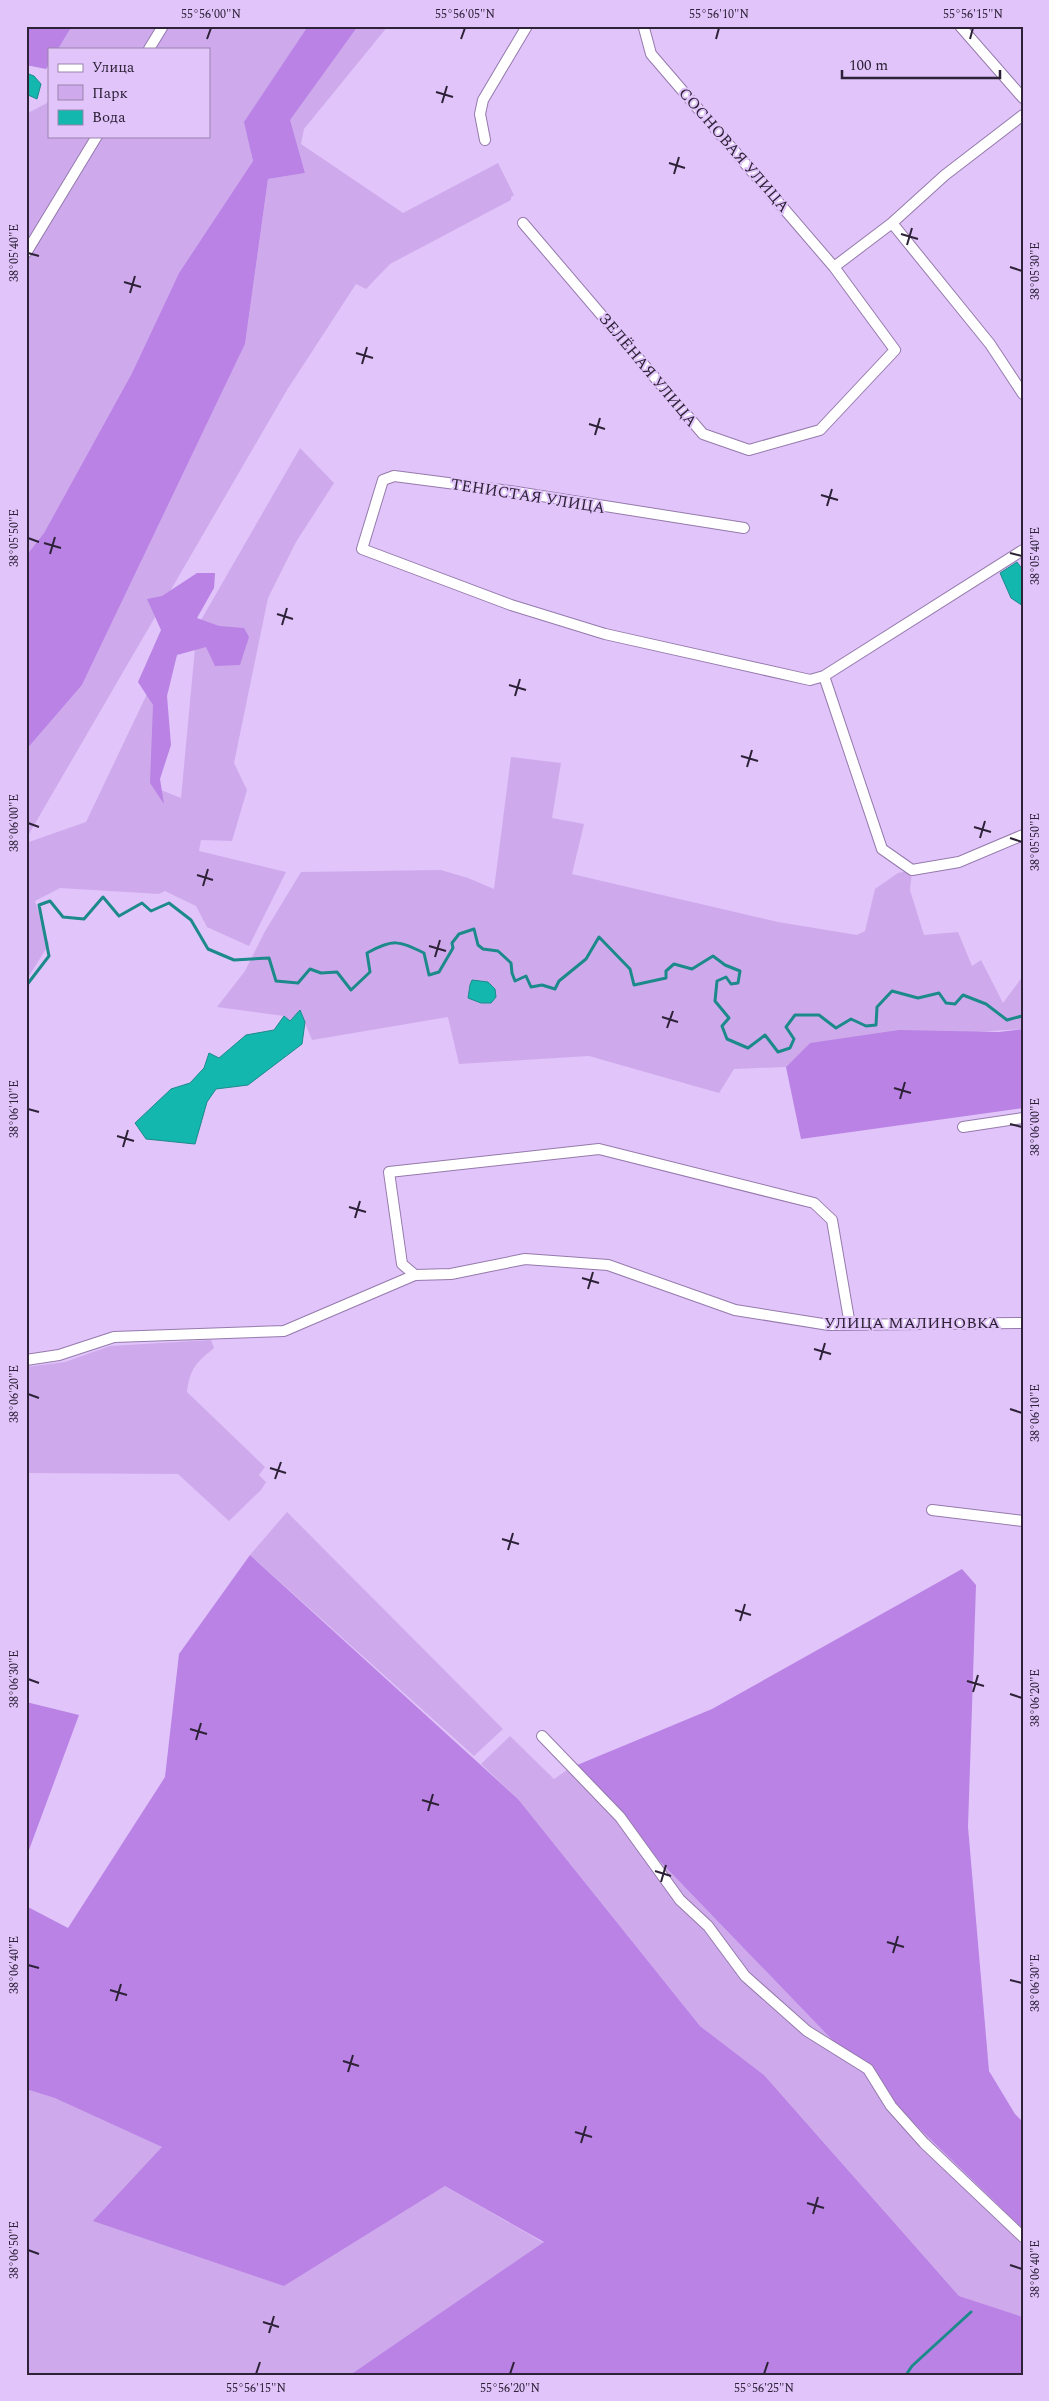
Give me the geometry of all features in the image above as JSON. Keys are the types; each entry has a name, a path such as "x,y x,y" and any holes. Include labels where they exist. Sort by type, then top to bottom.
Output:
{"street":[{"path":"150,48 163,26"},
{"path":"485,140 480,114 483,100 527,26"},
{"path":"960,26 1023,98"},
{"name":"СОСНОВАЯ УЛИЦА","path":"644,28 651,54 834,267"},
{"path":"834,267 892,223 946,175 1023,115"},
{"path":"26,253 96,138"},
{"name":"ЗЕЛЁНАЯ УЛИЦА","path":"522,223 703,434 749,450 820,430 896,350 834,267"},
{"path":"892,223 990,344 1023,394"},
{"name":"ТЕНИСТАЯ УЛИЦА","path":"744,528 510,491 394,476 383,480 362,549 511,606 605,634 810,680 824,676"},
{"path":"1023,550 824,676 882,849 912,870 958,862 1023,835"},
{"path":"964,1127 1023,1118"},
{"path":"26,1360 59,1355 114,1337 284,1331 415,1275 402,1264 389,1172 599,1149 814,1203 832,1220 850,1325"},
{"name":"УЛИЦА МАЛИНОВКА","path":"415,1275 451,1274 525,1259 608,1265 735,1310 829,1325 1023,1323"},
{"path":"932,1510 1023,1521"},
{"path":"542,1736 620,1817 680,1900 708,1926 745,1976 807,2031 868,2069 897,2114 924,2143 1023,2236"}],"green space":[{"path":"72,26 308,26 245,122 253,161 179,273 132,373 44,533 26,556 26,114 48,101 48,138 210,138 210,48 59,48"},
{"path":"358,26 388,26 304,129 301,144 403,213 498,163 514,195 511,197 511,200 390,264 366,289 356,284 287,390 26,839 26,750 82,685 245,344 268,179 305,173 289,120"},
{"path":"300,448 334,483 296,542 268,598 234,763 247,790 232,841 201,840 199,851 286,872 249,946 207,927 196,906 165,891 159,894 60,888 35,901 49,944 26,981 26,843 86,822 147,694 153,705 156,788 181,798 197,627"},
{"path":"511,757 561,763 552,818 584,824 572,874 778,922 857,935 865,931 875,889 898,873 912,870 910,890 924,935 958,932 972,966 981,960 1003,1003 1023,976 1023,1029 810,1043 786,1067 734,1069 719,1093 589,1056 459,1064 448,1017 312,1040 300,1011 289,1021 284,1016 217,1007 245,971 264,933 301,872 441,870 468,878 494,889"},
{"path":"211,1340 214,1348 192,1371 187,1392 265,1467 259,1475 266,1482 261,1490 229,1521 178,1474 26,1473 26,1367 65,1362 110,1346"},
{"path":"287,1512 503,1729 474,1756 250,1555"},
{"path":"510,1736 554,1779 570,1768 894,2104 1023,2229 1023,2317 959,2296 764,2075 700,2026 518,1799 481,1764"},
{"path":"26,2089 55,2097 162,2147 284,2286 445,2186 544,2243 350,2375 26,2375"}],"shaded area":[{"path":"26,26 72,26 59,48 48,48 48,66 46,69 26,65"},
{"path":"308,26 358,26 290,120 305,173 268,179 245,344 82,685 26,750 26,556 44,533 132,373 179,273 253,161 244,122"},
{"path":"197,573 215,573 214,588 197,618 219,626 244,628 249,637 240,665 215,666 206,647 177,655 167,696 171,745 160,779 164,804 150,783 153,705 138,682 161,630 147,599 162,596"},
{"path":"1023,1029 1023,1108 801,1139 786,1067 810,1043 899,1030 999,1032"},
{"path":"250,1555 518,1799 700,2026 764,2075 959,2296 1023,2317 1023,2375 350,2375 544,2242 445,2186 284,2286 93,2221 162,2147 55,2098 26,2089 26,1906 68,1928 165,1777 179,1654"},
{"path":"962,1569 976,1585 968,1827 989,2071 1015,2114 1023,2122 1023,2229 894,2104 570,1768 712,1709"},
{"path":"26,1702 79,1715 26,1858"}],"water":[{"path":"26,73 34,76 41,84 37,99 26,94"},
{"path":"1017,562 1023,570 1023,606 1011,598 1000,573"},
{"path":"472,980 488,982 495,989 496,997 491,1003 481,1003 468,998"},
{"path":"300,1010 305,1022 302,1044 248,1085 216,1089 207,1102 195,1144 146,1139 135,1123 171,1089 190,1083 204,1068 209,1053 219,1058 246,1035 274,1030 284,1016 290,1021"}],"waterway":[{"path":"26,986 49,956 39,905 50,901 63,917 84,919 103,897 119,916 142,903 151,911 169,903 191,920 208,949 234,960 269,958 276,981 298,983 310,969 321,973 337,972 351,990 370,972 367,953 376,948 396,943 424,953 429,975 439,972 453,948 452,943 459,934 474,929 478,945 483,949 498,951 511,963 515,981 526,976 531,987 542,985 555,989 559,981 586,959 599,937 630,969 634,985 666,978 666,971 674,964 692,969 713,956 725,965 740,971 738,983 731,984 726,977 717,981 715,1001 729,1018 722,1026 727,1039 748,1048 765,1035 778,1052 790,1048 794,1039 786,1027 795,1015 819,1015 836,1028 851,1019 866,1026 876,1025 877,1007 892,991 918,998 939,993 946,1003 955,1004 963,995 986,1004 1007,1020 1022,1016 1023,1014"},
{"path":"906,2375 912,2366 971,2312"}]}
